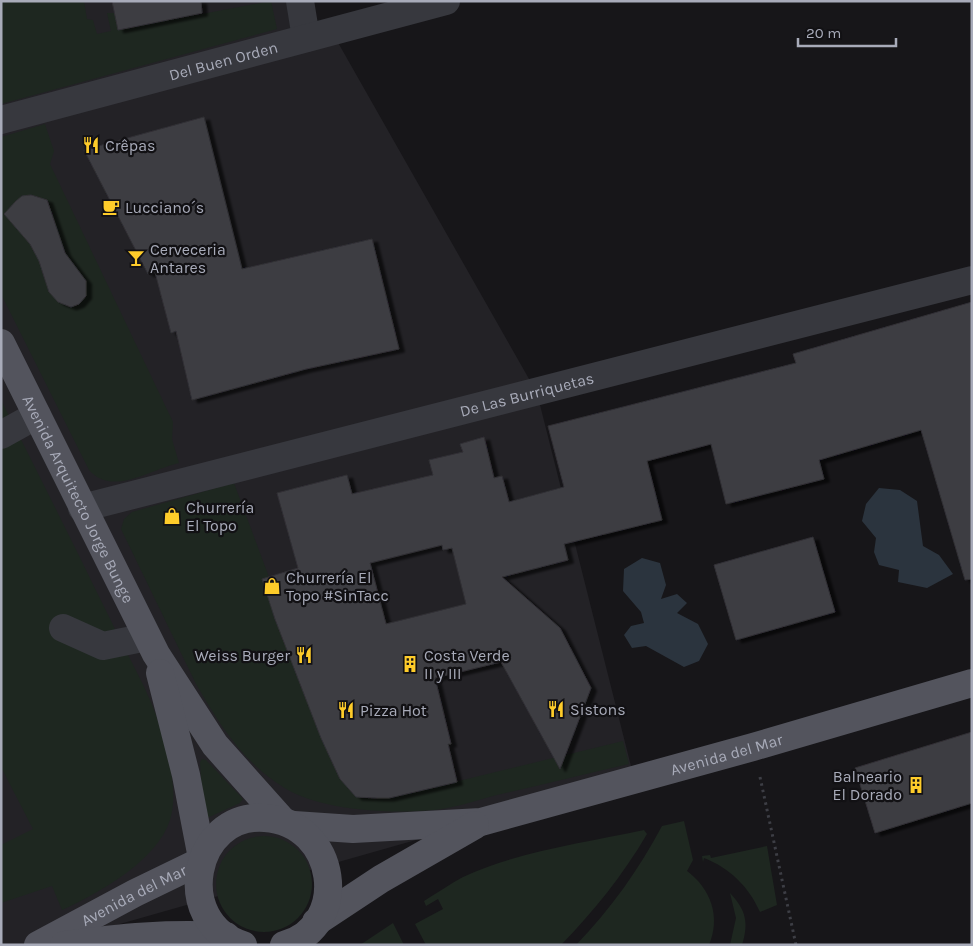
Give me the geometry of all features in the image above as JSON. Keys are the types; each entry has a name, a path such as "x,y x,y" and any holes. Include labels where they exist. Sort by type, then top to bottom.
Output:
{"main road":[{"name":"Avenida Arquitecto Jorge Bunge","path":"1,343 152,646 215,745 243,779 288,823 309,836 321,852 327,869 328,888 325,906 316,922"},
{"name":"Avenida Arquitecto Jorge Bunge","path":"152,646 186,775 202,860"},
{"name":"Avenida del Mar","path":"38,945 135,893 202,860 212,842 226,829 244,820 263,817 288,823 353,829 481,822 753,747 972,683"},
{"name":"Avenida del Mar","path":"284,945 304,934 316,922 381,879 481,822"},
{"path":"202,860 198,878 198,895 204,911 213,925 234,941"},
{"name":"Avenida del Mar","path":"64,945 143,935 182,934 234,941"}],"street":[{"path":"300,1 306,38"},
{"name":"Del Buen Orden","path":"1,120 446,1"},
{"name":"De Las Burriquetas","path":"82,508 972,280"},
{"path":"1,435 36,415"},
{"path":"63,628 103,646 152,646"}],"path":[{"path":"753,747 796,945"}],"shaded area":[{"path":"1,1 300,1 306,38 332,32 537,393 634,778 46,945 1,945"},
{"path":"1,1 84,1 87,19 93,20 97,34 111,31 107,13 115,13 118,30 271,1 277,29 1,104"},
{"path":"45,124 54,151 50,164 173,422 172,439 179,463 132,479 109,481 99,478 89,470 1,294 1,137"},
{"path":"1,400 151,702 160,727 173,785 170,820 163,835 153,849 140,862 109,885 62,910 52,886 1,903 1,845 33,829 1,767"},
{"path":"234,483 269,577 263,579 348,788 365,798 389,798 623,741 629,764 450,808 434,810 377,811 336,806 298,795 283,787 256,766 223,728 196,684 121,529 124,519 132,512"},
{"path":"879,488 900,490 917,501 923,546 939,555 953,574 927,588 898,582 899,570 879,565 874,552 876,538 862,521 866,504"},
{"path":"642,558 660,563 666,585 661,599 677,594 687,603 677,613 698,624 708,644 699,661 684,667 646,646 632,648 624,635 631,626 644,623 641,612 623,591 624,569"},
{"path":"202,759 206,760 243,799 240,803 207,818 202,796 200,762"},
{"path":"684,821 693,860 687,871 708,895 714,914 714,924 709,945 576,945 624,888 662,826"},
{"path":"644,830 647,834 618,878 561,945 426,945 415,924 443,909 438,899 426,906 424,901 463,877 484,868 529,854"},
{"path":"264,836 282,840 298,850 308,866 312,884 308,902 298,918 282,928 264,932 246,928 230,918 220,902 216,884 220,866 230,850 246,840"},
{"path":"767,846 777,905 760,912 750,894 738,879 713,862 704,858 703,862 702,856 710,855 711,858"},
{"path":"730,893 740,905 745,917 742,945 730,945 736,918"},
{"path":"393,923 404,945 360,945"}],"building":[{"path":"112,1 201,1 202,13 118,30"},
{"path":"204,117 242,269 372,239 399,349 306,369 192,400 176,331 171,333 155,272 148,274 84,150"},
{"path":"31,195 47,200 65,253 86,281 86,296 79,304 71,307 58,302 49,292 39,261 30,244 4,214 22,196"},
{"path":"972,302 972,579 965,580 921,430 819,460 824,479 726,504 711,444 647,461 662,520 564,544 568,560 502,577 560,628 591,688 560,769 501,662 435,678 451,744 448,744 457,782 389,798 356,797 340,779 321,738 275,619 262,579 298,568 277,493 347,475 352,494 433,475 429,460 463,452 460,444 484,437 494,478 502,476 509,502 564,487 548,426 796,363 793,354","holes":["442,545 443,550 452,548 466,604 386,624 370,563"]},
{"path":"813,537 835,612 736,640 714,565"},
{"name":"Balneario El Dorado","path":"972,732 972,803 875,833 855,768"}],"place":[{"name":"Crêpas","path":"91,145"},
{"name":"Lucciano´s","path":"111,207"},
{"name":"Cerveceria Antares","path":"136,258"},
{"name":"Churrería El Topo","path":"172,516"},
{"name":"Churrería El Topo #SinTacc","path":"272,586"},
{"name":"Weiss Burger","path":"304,655"},
{"name":"Costa Verde II y III","path":"410,664"},
{"name":"Sistons","path":"556,709"},
{"name":"Pizza Hot","path":"346,710"},
{"name":"Balneario El Dorado","path":"916,785"}]}
